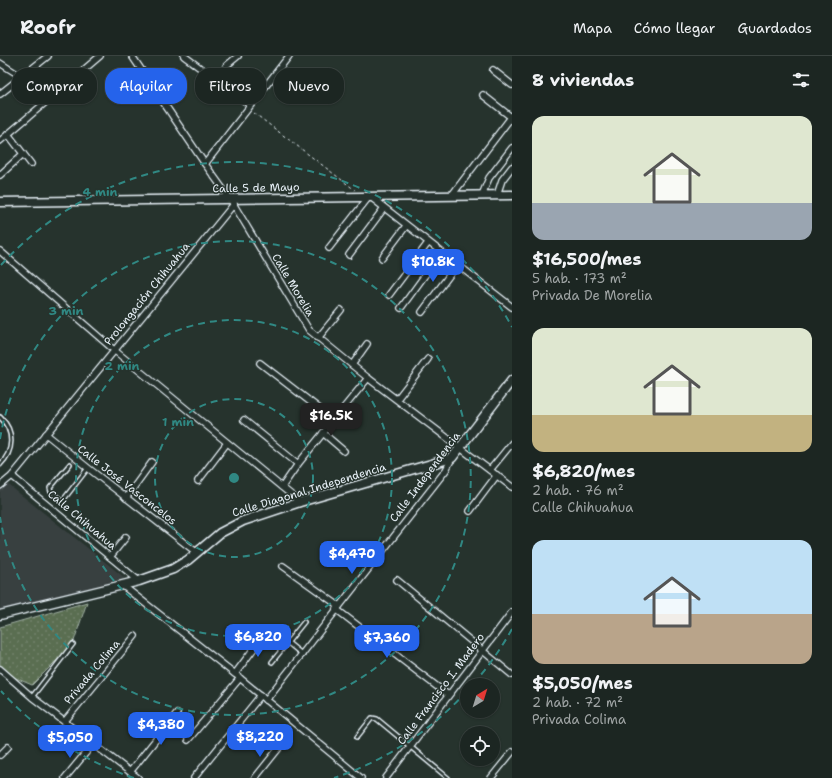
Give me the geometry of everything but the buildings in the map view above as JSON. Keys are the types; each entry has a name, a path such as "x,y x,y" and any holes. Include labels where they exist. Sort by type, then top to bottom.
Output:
{"main road":[{"name":"Calle 5 de Mayo","path":"0,202 232,202 512,195"},
{"name":"Calle Independencia","path":"452,458 512,380"},
{"name":"Calle Diagonal Independencia","path":"0,615 139,581 173,569 230,526 300,502 452,458"}],"street":[{"path":"33,68 48,56"},
{"path":"0,141 100,56"},
{"name":"Calle Morelia","path":"132,56 232,202 301,319 318,338 368,378 512,486"},
{"path":"184,56 248,106"},
{"path":"226,66 238,56"},
{"path":"205,164 248,106 289,56"},
{"path":"0,63 12,71"},
{"path":"493,70 512,85"},
{"path":"0,94 12,85"},
{"path":"452,196 512,116 483,95"},
{"path":"8,134 31,164"},
{"path":"482,195 489,178 512,148"},
{"path":"0,175 23,154"},
{"path":"497,195 502,180 512,167"},
{"path":"329,248 368,198 384,208 512,307"},
{"name":"Prolongación Chihuahua","path":"0,486 12,476 232,202"},
{"path":"349,255 384,208"},
{"path":"382,258 406,226"},
{"path":"389,295 428,243"},
{"path":"0,251 114,350 300,502"},
{"path":"400,308 441,253"},
{"path":"422,312 457,265"},
{"path":"318,338 341,310"},
{"path":"352,365 367,344"},
{"path":"397,399 428,359"},
{"path":"260,363 334,420"},
{"path":"282,487 298,464 368,378"},
{"path":"244,420 298,464"},
{"path":"323,433 344,451"},
{"name":"Calle José Vasconcelos","path":"46,434 196,552"},
{"path":"198,481 227,443"},
{"path":"490,470 512,443"},
{"name":"Calle Independencia","path":"266,700 303,655 337,608 446,470 452,458"},
{"path":"126,498 152,462"},
{"path":"470,511 497,475"},
{"name":"Calle Chihuahua","path":"12,476 139,581"},
{"path":"110,557 126,537"},
{"path":"283,566 448,695"},
{"path":"396,580 512,675"},
{"path":"122,585 238,676 361,778"},
{"name":"Calle Francisco I. Madero","path":"386,778 512,612"},
{"path":"188,740 238,676 266,632"},
{"name":"Privada Colima","path":"65,721 135,636"},
{"path":"0,668 32,697 138,778"},
{"path":"194,778 260,695"},
{"path":"130,772 176,713"},
{"path":"66,778 94,744"},
{"path":"0,756 8,747"},
{"path":"255,778 279,748"},
{"path":"491,778 512,752"}],"lane":[{"path":"0,417 10,433 12,444 11,451 0,465"},
{"path":"70,464 50,488 51,492 61,500 64,499 88,468"},
{"path":"272,662 304,622"},
{"path":"287,642 303,655"},
{"path":"32,697 73,644"},
{"path":"358,737 374,718 448,778"}],"path":[{"path":"248,106 368,198"}],"shaded area":[{"path":"5,482 125,578 0,612 0,484"}],"green space":[{"path":"87,602 73,644 32,685 4,673 0,667 0,627"}]}
